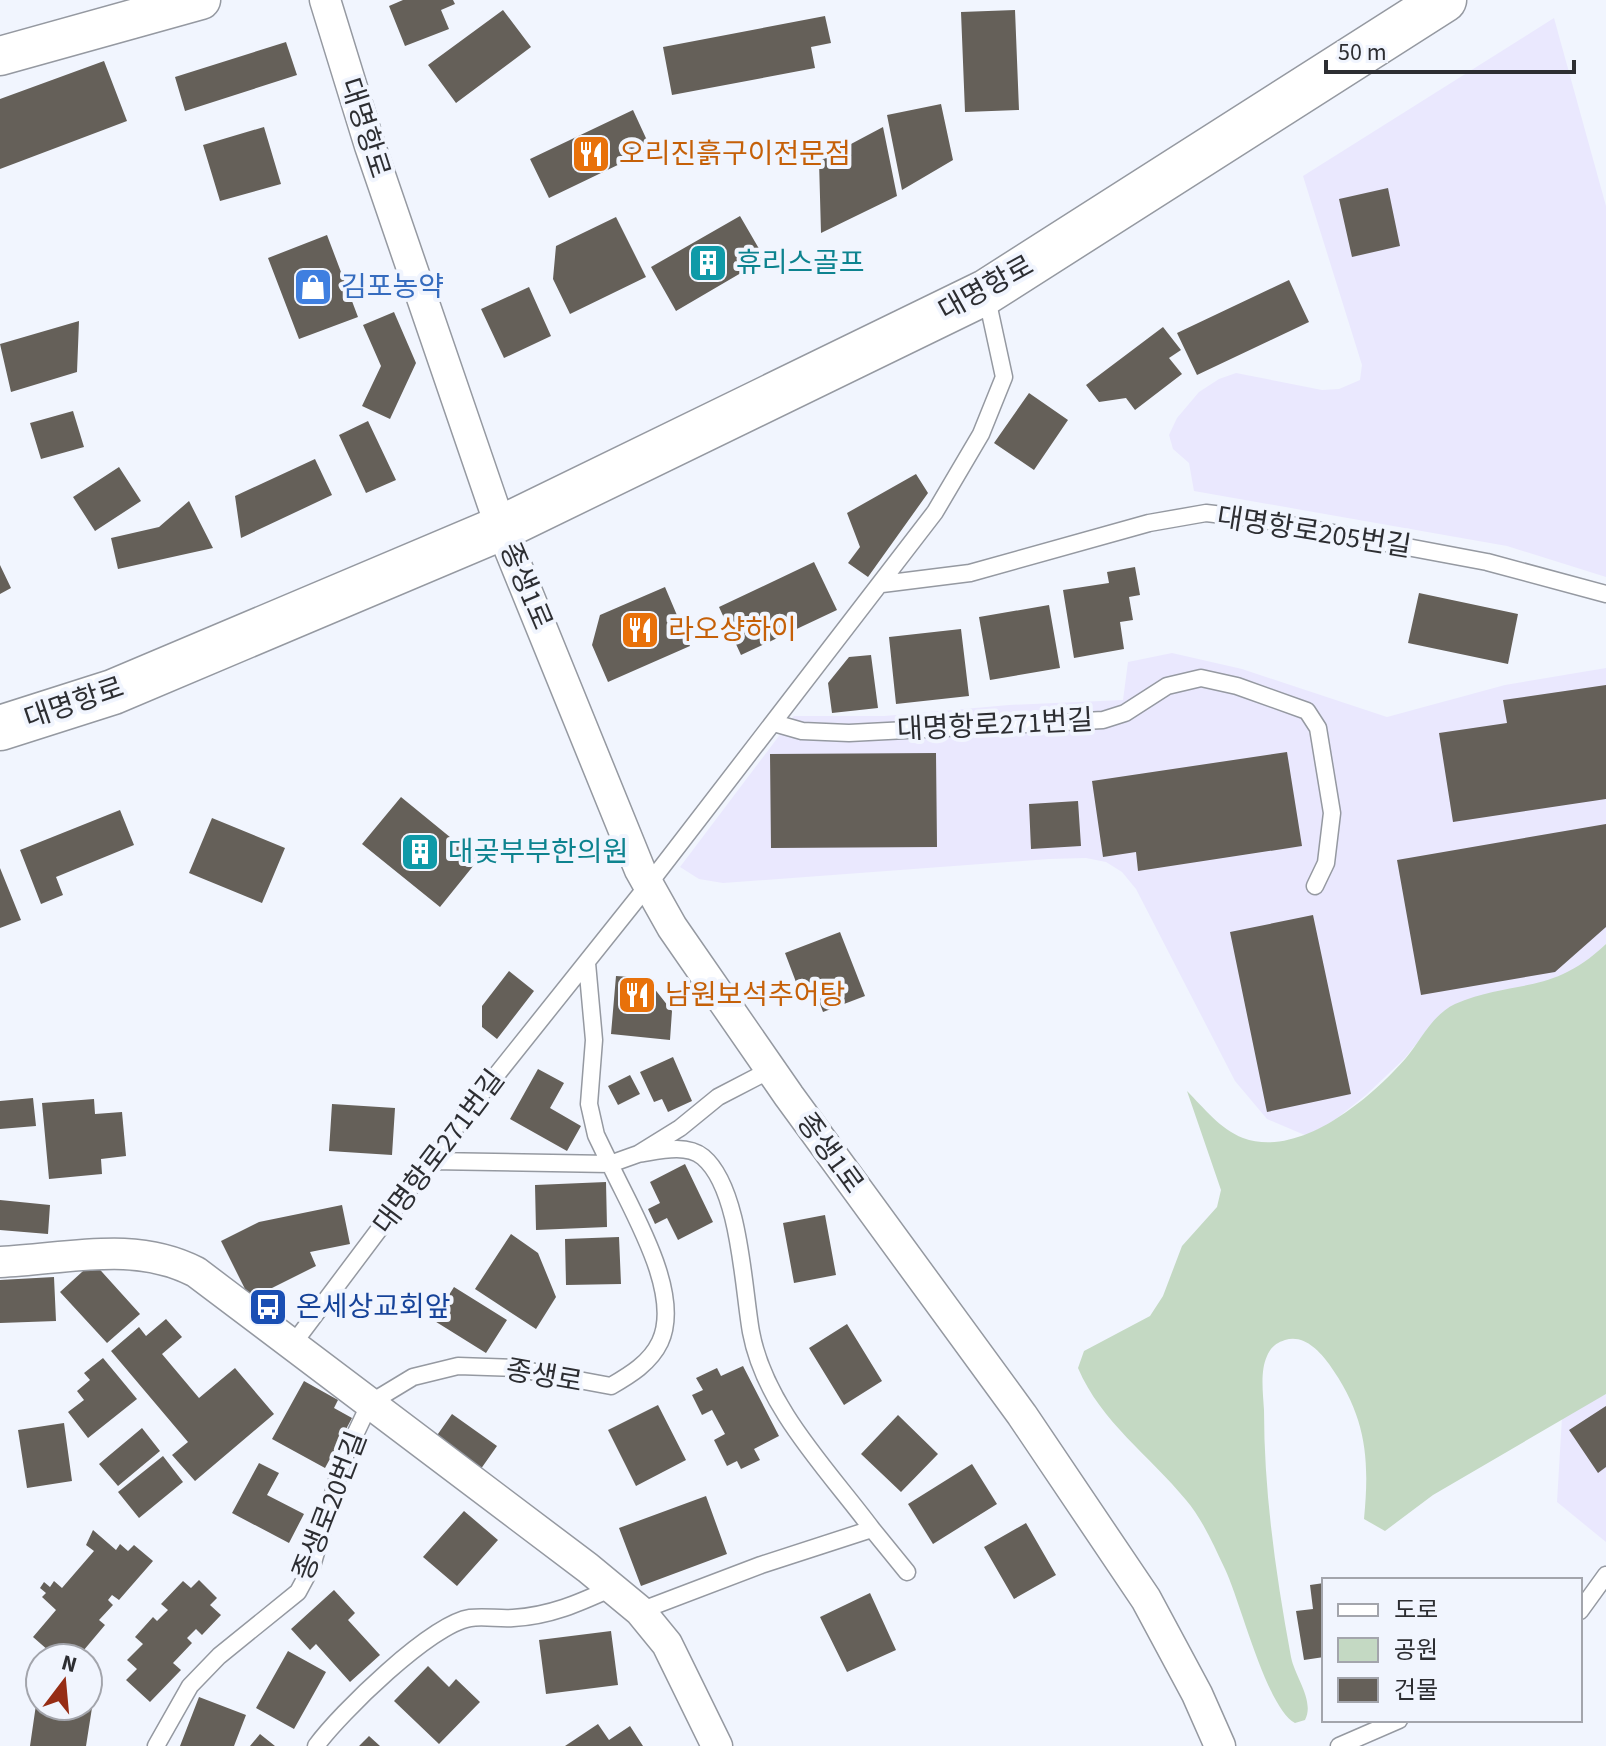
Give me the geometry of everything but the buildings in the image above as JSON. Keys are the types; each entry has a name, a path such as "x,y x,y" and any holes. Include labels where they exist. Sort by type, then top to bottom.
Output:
{"main road":[{"name":"대명항로","path":"0,728 113,692 501,528 986,292 1444,0"}],"street":[{"path":"0,56 201,0"},
{"name":"대명항로","path":"325,0 374,161 501,528"},
{"name":"종생1로","path":"501,528 648,885 672,927 770,1070 1022,1415 1146,1599 1197,1694 1220,1746"},
{"path":"0,1262 123,1252 150,1254 196,1272 640,1611 667,1644 717,1746"}],"lane":[{"name":"대명항로271번길","path":"293,1344 431,1161 935,512 997,400 1004,377 986,292"},
{"name":"대명항로205번길","path":"882,584 970,573 1149,523 1206,513 1258,519 1487,562 1606,594"},
{"name":"대명항로271번길","path":"774,723 802,731 849,733 1103,720 1125,713 1181,680 1201,678 1237,686 1307,711 1318,728 1332,813 1326,863 1315,886"},
{"path":"587,963 594,1040 589,1104 596,1135 610,1164"},
{"path":"638,1154 680,1128 718,1097 770,1070"},
{"path":"431,1161 610,1164 638,1154 680,1148 702,1155 716,1172 745,1270 751,1334 772,1391 907,1572"},
{"name":"종생로","path":"370,1403 413,1377 458,1366 514,1368 611,1386 640,1369 660,1343 668,1316 663,1283 610,1164"},
{"name":"종생로20번길","path":"156,1746 190,1686 219,1656 298,1592 312,1566 343,1460 370,1403"},
{"path":"640,1611 761,1565 872,1529"},
{"path":"1582,1608 1606,1575"},
{"path":"316,1746 412,1652 443,1627 470,1618 514,1618 561,1612 612,1588"},
{"path":"1339,1746 1394,1722"}],"shaded area":[{"path":"1554,18 1606,206 1606,577 1507,546 1194,491 1189,463 1173,449 1169,435 1177,418 1199,392 1219,379 1236,373 1322,390 1339,389 1360,380 1362,365 1303,176"},
{"path":"1172,653 1242,669 1387,717 1505,685 1606,668 1606,944 1585,964 1555,979 1435,1020 1405,1058 1366,1095 1336,1119 1307,1136 1267,1119 1235,1081 1136,889 1122,872 1106,862 1086,858 1049,859 723,883 699,879 680,867 794,716 884,716 1009,705 1123,700 1128,662"},
{"path":"1606,1394 1606,1542 1557,1502 1562,1417"}],"green space":[{"path":"1606,944 1606,1394 1433,1495 1385,1531 1364,1519 1366,1476 1363,1438 1351,1401 1341,1383 1329,1364 1310,1344 1292,1339 1272,1348 1263,1368 1262,1382 1269,1503 1291,1657 1308,1705 1305,1720 1295,1723 1274,1698 1225,1569 1198,1516 1099,1405 1078,1368 1084,1351 1150,1316 1163,1296 1182,1246 1217,1207 1221,1190 1187,1091 1220,1124 1243,1138 1265,1142 1288,1140 1333,1121 1374,1090 1406,1058 1433,1021 1455,1004 1567,972"}],"place":[{"name":"오리진흙구이전문점","path":"591,154"},
{"name":"휴리스골프","path":"708,263"},
{"name":"김포농약","path":"313,287"},
{"name":"라오샹하이","path":"640,630"},
{"name":"대곶부부한의원","path":"420,852"},
{"name":"남원보석추어탕","path":"637,995"},
{"name":"온세상교회앞","path":"268,1307"}]}
